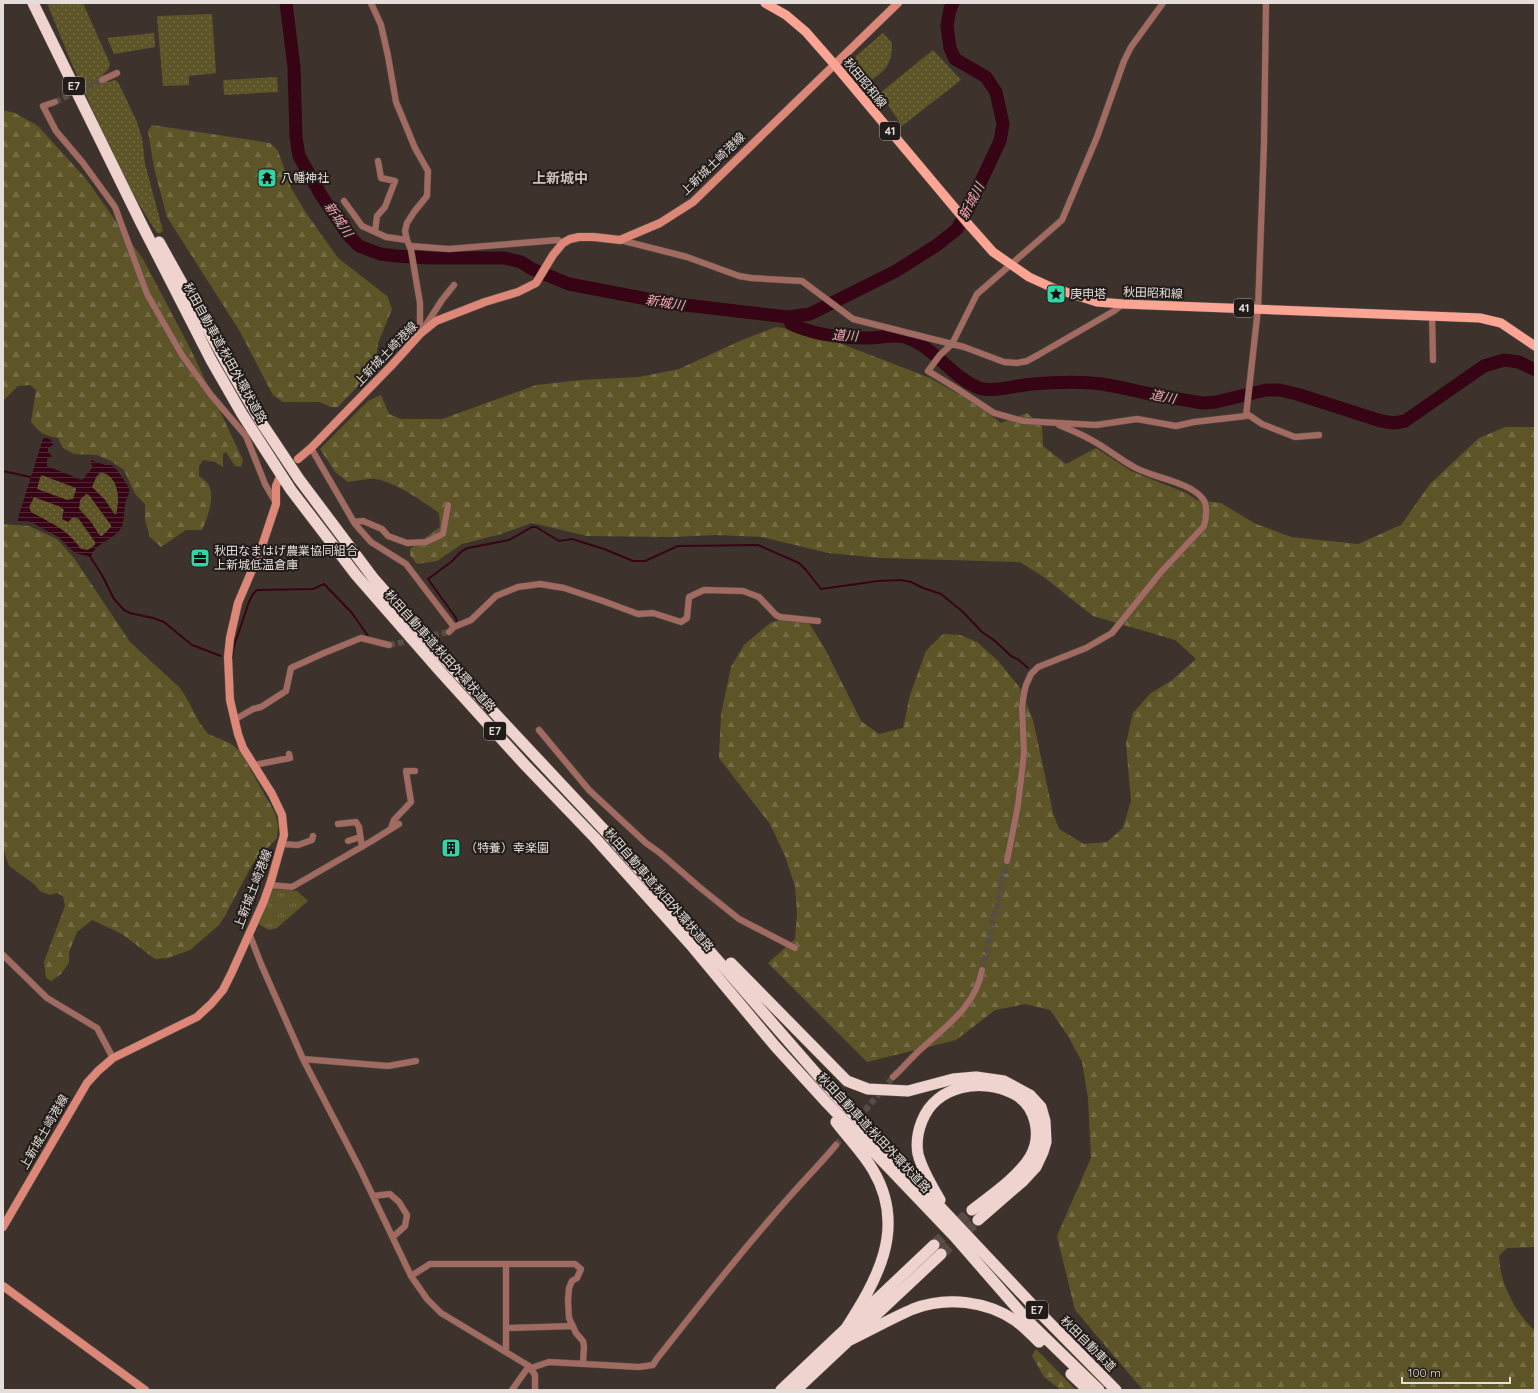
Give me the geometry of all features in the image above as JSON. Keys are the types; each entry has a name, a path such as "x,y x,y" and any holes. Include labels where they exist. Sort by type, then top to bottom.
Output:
{"highway":[{"name":"秋田自動車道;秋田外環状道路","path":"33,3 211,360 242,414 291,490 356,575 422,652 525,765 595,838 690,944 775,1046 827,1103 957,1232"},
{"name":"秋田自動車道;秋田外環状道路","path":"115,169 142,213 249,402 303,486 374,579 425,637 607,833 835,1095 950,1216 957,1232"},
{"path":"653,885 847,1081 868,1089 908,1091 953,1079 976,1077 1004,1081 1030,1095 1041,1107 1045,1121 1046,1142 1043,1152 1036,1167 1023,1181 978,1220"},
{"path":"775,1046 873,1170 884,1192 888,1210 888,1230 884,1256 866,1298 844,1338 796,1390"},
{"path":"950,1216 928,1178 918,1154 918,1131 926,1111 940,1097 954,1090 971,1085 994,1087 1015,1094 1029,1107 1036,1123 1037,1138 1030,1157 1014,1176 972,1210"},
{"name":"秋田自動車道","path":"957,1232 1029,1322 1099,1390"},
{"name":"秋田自動車道","path":"957,1232 1116,1390"},
{"path":"781,1390 844,1338 938,1250"},
{"path":"844,1338 914,1309 940,1303 968,1302 992,1308 1016,1322 1088,1390"}],"main road":[{"name":"秋田昭和線","path":"765,3 786,15 806,32 947,198 968,225 993,252 1029,277 1053,288 1097,302 1123,304 1480,318 1501,323 1535,346"},
{"name":"上新城土崎港線","path":"298,459 311,448 420,334 436,321 485,302 518,292 536,283 552,255 563,243 579,237 620,240 660,224 693,202 898,3"},
{"name":"上新城土崎港線","path":"3,1227 87,1083 98,1071 113,1058 197,1017 223,990 270,885 284,835 282,815 272,794 244,748 234,720 230,700 228,675 230,638 238,603 261,549 276,504 276,486 279,480"},
{"path":"3,1286 145,1390"}],"street":[{"path":"371,3 381,25 396,102 415,148 428,171 427,196 407,223 405,231 414,266 420,303 420,334"},
{"path":"1163,3 1124,61 1097,137 1062,220 977,294 952,344 940,355 928,371 994,413 1023,421 1096,425 1137,419 1176,426 1246,416 1247,414"},
{"path":"1247,414 1258,309 1264,144 1266,3"},
{"path":"102,80 117,72"},
{"path":"55,102 43,106 56,131 83,163 115,207 147,294 182,355 211,395 246,436 265,484 276,504"},
{"path":"375,232 377,216 385,206 395,181 381,178 378,161"},
{"path":"344,201 362,226 409,246 449,249 558,240 563,243"},
{"path":"620,240 687,257 739,276 802,281 853,319 952,344 1004,362 1017,363 1038,355 1114,311 1123,304"},
{"path":"420,334 442,300 454,285"},
{"path":"1432,316 1433,360"},
{"path":"1247,414 1262,424 1294,437 1319,435"},
{"path":"1007,861 1018,805 1024,753 1022,707 1026,685 1031,674 1038,667 1086,648 1112,633 1161,572 1204,526 1206,521 1206,504 1203,499 1193,491 1165,478 1134,468 1094,441 1056,423"},
{"path":"311,448 354,522 371,542 406,564 454,627"},
{"path":"354,522 363,521 382,529 388,536 407,543 426,542 443,534 448,505"},
{"path":"449,632 454,627 471,620 496,596 518,587 540,584 564,588 638,614 654,613 682,622 687,618 689,597 704,590 743,591 759,597 776,615 780,617 818,621"},
{"path":"234,720 253,709 261,707 286,691 291,668 361,638 389,645"},
{"path":"539,730 589,790 646,843 739,919 794,948"},
{"path":"254,765 290,758 289,754"},
{"path":"390,830 394,820 411,802 406,771 415,771"},
{"path":"338,824 356,822 359,827 362,847"},
{"path":"270,885 292,887 399,824"},
{"path":"282,844 298,845 312,840 313,836"},
{"path":"348,841 360,837"},
{"path":"249,933 261,964 304,1059 373,1196 411,1276 426,1299 441,1314 530,1367 535,1375 535,1390"},
{"path":"3,955 47,998 97,1028 113,1058"},
{"path":"893,1077 960,1013 973,998 982,970"},
{"path":"304,1059 388,1066 416,1061"},
{"path":"512,1390 530,1367 549,1362 639,1367 653,1365 781,1207 836,1145"},
{"path":"373,1196 390,1194 398,1202 406,1215 405,1226 392,1237"},
{"path":"411,1276 430,1264 575,1264 581,1269 577,1278 572,1281 569,1288 569,1318 584,1346 583,1363"},
{"path":"506,1264 506,1352"},
{"path":"506,1328 573,1326"}],"green space":[{"path":"47,3 83,3 110,64 108,70 103,74 108,82 115,80 118,82 137,122 142,138 145,164 163,231 160,233 157,233 140,206 112,153 71,62"},
{"path":"212,14 216,73 189,76 189,85 163,86 157,16"},
{"path":"154,33 155,47 114,54 107,38"},
{"path":"883,33 892,43 891,57 883,71 867,83 856,68 856,56"},
{"path":"933,50 961,80 902,126 880,93"},
{"path":"277,77 278,92 224,95 223,80"},
{"path":"3,110 15,113 38,126 86,179 143,259 191,350 243,460 241,467 235,466 226,452 223,454 223,467 215,462 203,460 199,466 199,476 208,484 211,494 210,507 202,530 186,530 161,547 150,537 145,520 145,504 135,494 124,470 111,461 97,455 74,454 63,448 58,438 40,432 31,422 36,390 30,385 18,386 3,401"},
{"path":"152,125 270,143 278,151 291,188 306,213 338,258 387,296 392,309 378,343 375,368 338,407 331,407 319,402 283,402 273,395 239,330 167,217 154,168 148,131"},
{"path":"776,327 811,332 930,378 976,404 1001,423 1027,413 1042,427 1043,446 1066,464 1096,448 1131,471 1186,493 1197,500 1221,503 1254,523 1291,537 1358,544 1401,525 1430,484 1479,438 1505,427 1535,427 1535,1247 1507,1248 1499,1256 1502,1277 1510,1297 1521,1315 1535,1331 1535,1390 1143,1390 1075,1310 1057,1236 1091,1158 1088,1098 1082,1062 1068,1036 1050,1010 1025,1004 995,1010 956,1040 867,1062 768,963 795,939 797,914 795,886 785,856 770,824 719,758 721,714 731,667 744,645 770,623 792,616 809,623 824,647 861,721 879,734 903,728 910,695 926,651 943,634 960,635 977,642 999,662 1020,688 1033,720 1053,813 1059,829 1084,844 1107,842 1123,828 1131,801 1126,743 1133,713 1151,693 1171,681 1196,659 1175,640 1093,616 1045,578 1020,562 880,558 828,553 762,537 716,535 672,537 587,536 532,523 501,534 462,544 437,561 417,564 410,555 410,549 440,527 439,513 409,493 384,481 370,479 348,482 336,473 320,449 368,401 381,395 389,414 401,419 442,419 536,385 581,380 639,377 679,369 742,340"},
{"path":"101,472 112,479 115,484 118,496 116,515 105,500 92,487 96,477"},
{"path":"42,475 76,488 73,499 67,500 37,489 40,477"},
{"path":"86,493 111,525 111,527 102,536 100,536 91,522 79,509 80,500"},
{"path":"34,497 61,507 64,510 62,517 75,517 79,519 95,542 95,545 88,550 81,549 70,536 31,512 29,507"},
{"path":"3,524 29,526 57,539 74,558 130,642 180,688 199,722 208,734 230,743 240,751 275,813 278,825 277,838 252,865 219,925 190,950 168,958 155,959 122,934 92,920 77,932 69,952 69,963 61,974 51,981 46,978 44,962 65,906 63,896 57,893 50,895 40,891 34,884 9,866 3,849"},
{"path":"272,889 297,891 308,901 277,928 269,930 258,924"},
{"path":"1036,1349 1076,1390 1061,1390 1044,1377 1032,1356"}],"shaded area":[{"path":"45,437 51,440 53,445 48,448 48,452 52,456 47,459 47,466 82,480 92,468 91,460 105,465 111,465 116,469 129,489 125,505 124,520 119,531 99,546 92,553 91,558 75,553 57,536 35,524 28,521 18,521 43,439","holes":["101,472 112,479 115,484 118,496 116,515 105,500 92,487 96,477","42,475 76,488 73,499 67,500 37,489 40,477","86,494 89,495 111,525 111,527 102,536 100,536 91,522 79,509 80,500","34,497 61,507 64,510 62,519 68,522 73,517 79,519 95,542 95,545 88,550 81,549 64,531 31,512 29,507"]}],"waterway":[{"name":"新城川","path":"286,3 294,67 296,137 299,156 321,195 347,234 359,246 380,254 396,256 428,258 504,258 521,262 532,269 569,284 668,303 788,317 810,314 896,271 937,245 957,229 967,211 1000,141 1003,124 996,92 986,77 955,59 950,48 947,26 950,9 953,3"},
{"name":"道川","path":"788,317 791,324 800,328 829,335 858,338 904,337 924,346 959,376 969,383 984,389 991,390 1042,383 1085,382 1203,403 1216,402 1266,390 1280,390 1381,421 1394,423 1405,421 1484,366 1504,360 1519,362 1535,370"},
{"path":"3,471 30,477"},
{"path":"457,622 456,618 428,579 451,562 462,551 468,548 509,540 532,527 536,527 559,541 572,539 604,549 633,561 645,561 678,546 758,545 799,563 821,589 878,581 901,580 911,582 941,594 963,612 982,632 1028,668"},
{"path":"91,558 102,575 114,599 124,610 164,622 192,645 221,656"},
{"path":"232,658 233,649 249,602 257,590 313,589 324,584 352,613 370,639"}],"tunnel":[{"path":"55,102 102,80"},
{"path":"424,637 449,632"},
{"path":"389,645 413,640"},
{"path":"982,970 1007,861"},
{"path":"836,1145 893,1077"},
{"path":"934,1245 972,1210"},
{"path":"941,1254 978,1220"}],"place":[{"name":"八幡神社","path":"267,178"},
{"name":"庚申塔","path":"1056,294"},
{"name":"秋田なまはげ農業協同組合 上新城低温倉庫","path":"200,558"},
{"name":"（特養）幸楽園","path":"451,848"}],"district":[{"name":"上新城中","path":"560,178"}]}
